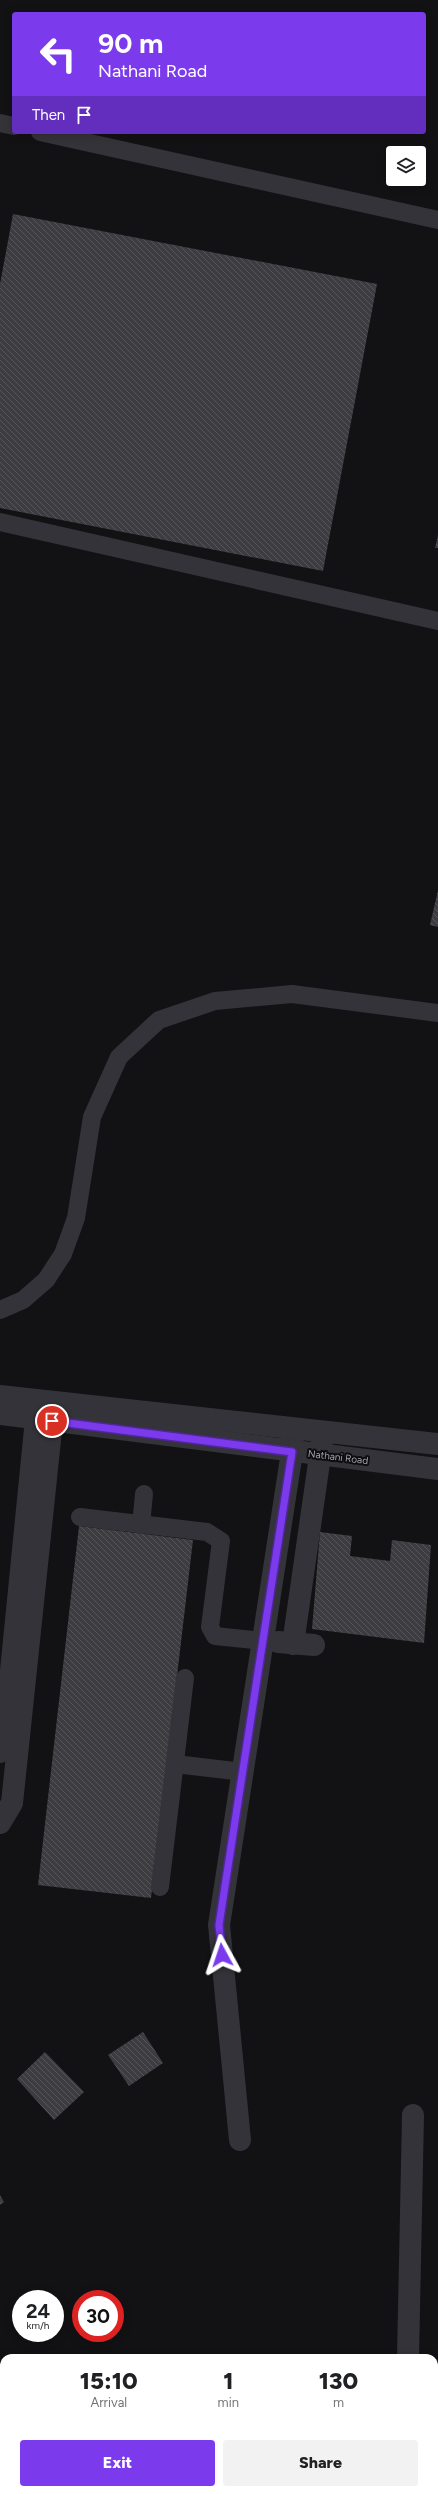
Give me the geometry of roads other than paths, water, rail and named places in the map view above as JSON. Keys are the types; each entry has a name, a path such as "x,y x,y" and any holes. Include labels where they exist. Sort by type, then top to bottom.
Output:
{"street":[{"path":"0,1396 438,1444"},
{"name":"Nathani Road","path":"0,1414 292,1452 438,1469"},
{"path":"0,1752 4,1741 44,1420"},
{"path":"0,1823 6,1802 44,1420"},
{"path":"240,2140 219,1925 292,1452 293,1428"},
{"path":"263,1641 304,1644 323,1431"},
{"path":"408,2354 413,2115"}],"lane":[{"path":"0,123 12,126"},
{"path":"49,134 438,220"},
{"path":"0,522 438,622"},
{"path":"0,1310 23,1300 46,1280 63,1254 76,1218 92,1117 119,1058 159,1020 215,1001 292,994 438,1013"},
{"path":"141,1525 144,1494"},
{"path":"80,1517 207,1532 221,1541 210,1627 215,1636 263,1641"},
{"path":"160,1887 185,1678"},
{"path":"175,1764 243,1772"}]}
